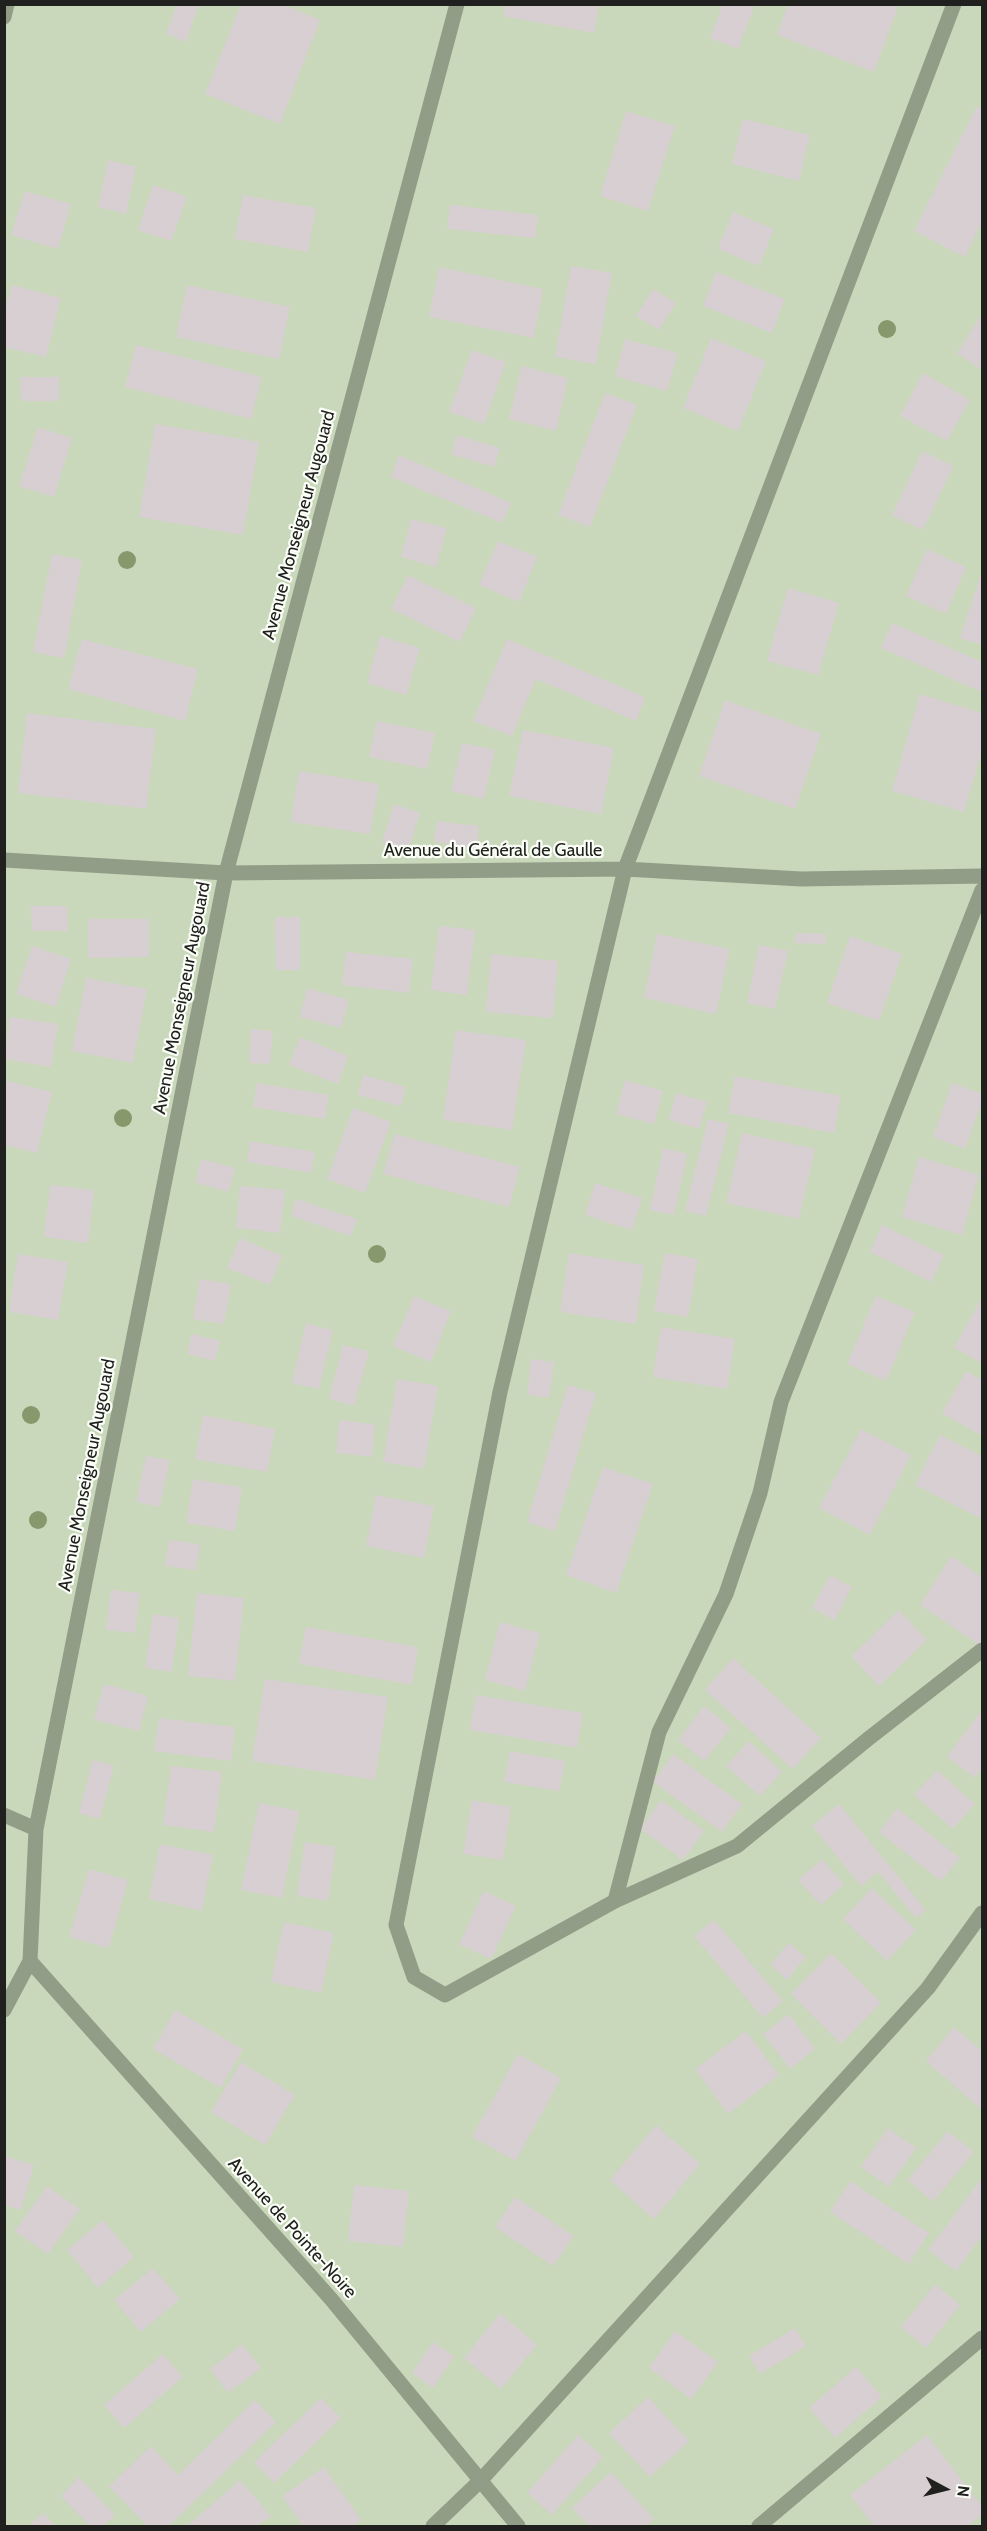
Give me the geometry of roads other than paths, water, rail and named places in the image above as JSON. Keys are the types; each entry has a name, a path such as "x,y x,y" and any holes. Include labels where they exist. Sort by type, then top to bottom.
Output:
{"street":[{"path":"4,17 8,4"},
{"name":"Avenue Monseigneur Augouard","path":"4,2010 30,1961 36,1829 226,873 457,4"},
{"path":"954,4 625,869 500,1392 396,1925 414,1977 444,1995 615,1901 737,1846 867,1739 982,1650"},
{"name":"Avenue du Général de Gaulle","path":"4,860 226,873 625,869 801,879 982,876"},
{"path":"615,1901 659,1732 726,1594 760,1493 781,1402 982,890"},
{"path":"4,1815 36,1829"},
{"path":"433,2526 480,2481 928,1988 982,1913"},
{"name":"Avenue de Pointe-Noire","path":"30,1961 330,2299 518,2526"},
{"path":"759,2526 982,2338"}]}
